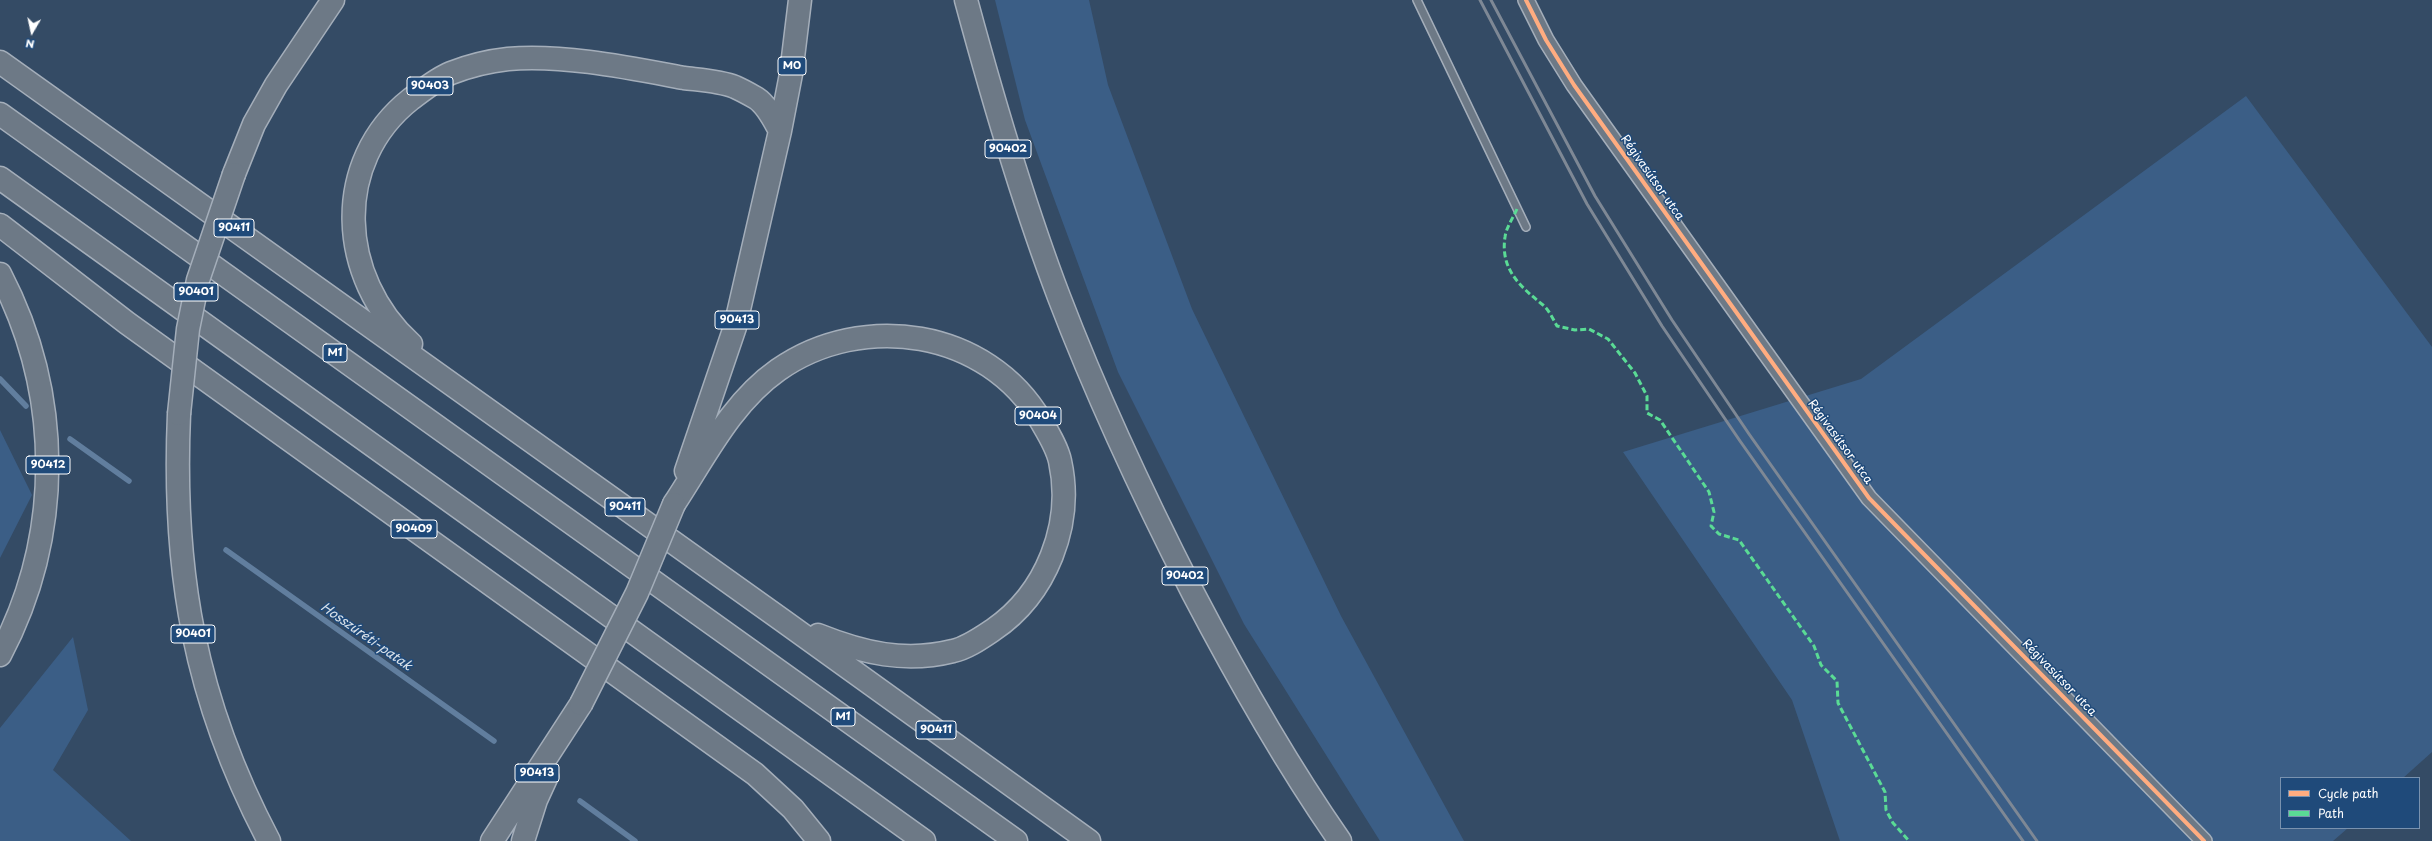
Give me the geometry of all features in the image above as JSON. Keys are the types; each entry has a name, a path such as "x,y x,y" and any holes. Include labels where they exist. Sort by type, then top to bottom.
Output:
{"highway":[{"name":"90401","path":"270,841 249,802 223,740 205,684 191,628 184,583 177,494 179,414 188,329 198,280 234,174 254,124 276,85 333,0"},
{"name":"M0","path":"780,131 791,74 800,0"},
{"name":"90402","path":"966,0 998,118 1058,296 1095,387 1157,523 1235,674 1319,811 1340,841"},
{"name":"90403","path":"467,394 400,334 379,304 361,265 355,242 353,215 363,160 375,138 399,109 449,73 476,64 508,59 535,58 643,70 734,87 758,99 780,131"},
{"name":"90411","path":"0,62 467,394 1089,841"},
{"name":"M1","path":"0,114 1016,841"},
{"name":"90413","path":"492,841 581,704 637,593 674,504 735,327 780,131"},
{"path":"0,178 924,841"},
{"name":"90409","path":"0,225 133,327 755,774 793,809 819,841"},
{"name":"90412","path":"0,274 20,316 31,349 43,406 48,468 43,528 30,588 0,655"},
{"name":"90404","path":"674,504 736,409 757,386 790,363 823,348 863,338 889,336 916,338 970,353 992,366 1012,384 1032,406 1060,460 1062,498 1059,535 1047,568 1030,598 1014,614 982,638 956,651 927,655 892,656 865,652 782,620"},
{"path":"523,841 536,800 581,704"}],"street":[{"name":"Régivasútsor utca","path":"1526,0 1546,40 1574,85 1869,498 2204,841"}],"lane":[{"path":"1417,0 1526,228"}],"shaded area":[{"path":"995,0 1089,0 1108,85 1192,309 1341,616 1464,841 1380,841 1244,624 1118,372 1025,120"},
{"path":"2246,96 2432,347 2432,752 2404,777 2280,777 2280,829 2347,829 2333,841 1840,841 1792,700 1623,452 1861,379"},
{"path":"0,430 32,495 0,558"},
{"path":"73,637 88,710 53,770 131,841 0,841 0,728"}],"waterway":[{"name":"Hosszúréti-patak","path":"0,379 26,406"},
{"name":"Hosszúréti-patak","path":"70,439 129,481"},
{"name":"Hosszúréti-patak","path":"226,550 494,741"},
{"name":"Hosszúréti-patak","path":"580,801 635,841"}],"railway":[{"path":"1480,0 1587,204 1662,326 1740,441 2023,841"},
{"path":"1491,0 1595,196 1672,320 1749,434 2037,841"}],"marked path":[{"path":"1517,209 1507,230 1504,249 1509,268 1514,277 1545,307 1557,326 1575,330 1589,329 1608,339 1635,373 1647,396 1647,413 1660,420 1709,492 1714,512 1711,526 1719,534 1739,540 1814,646 1821,665 1837,681 1838,703 1885,792 1886,810 1893,823 1909,841"}],"cycle path":[{"path":"1526,0 1546,40 1574,85 1869,498 2204,841"}]}
